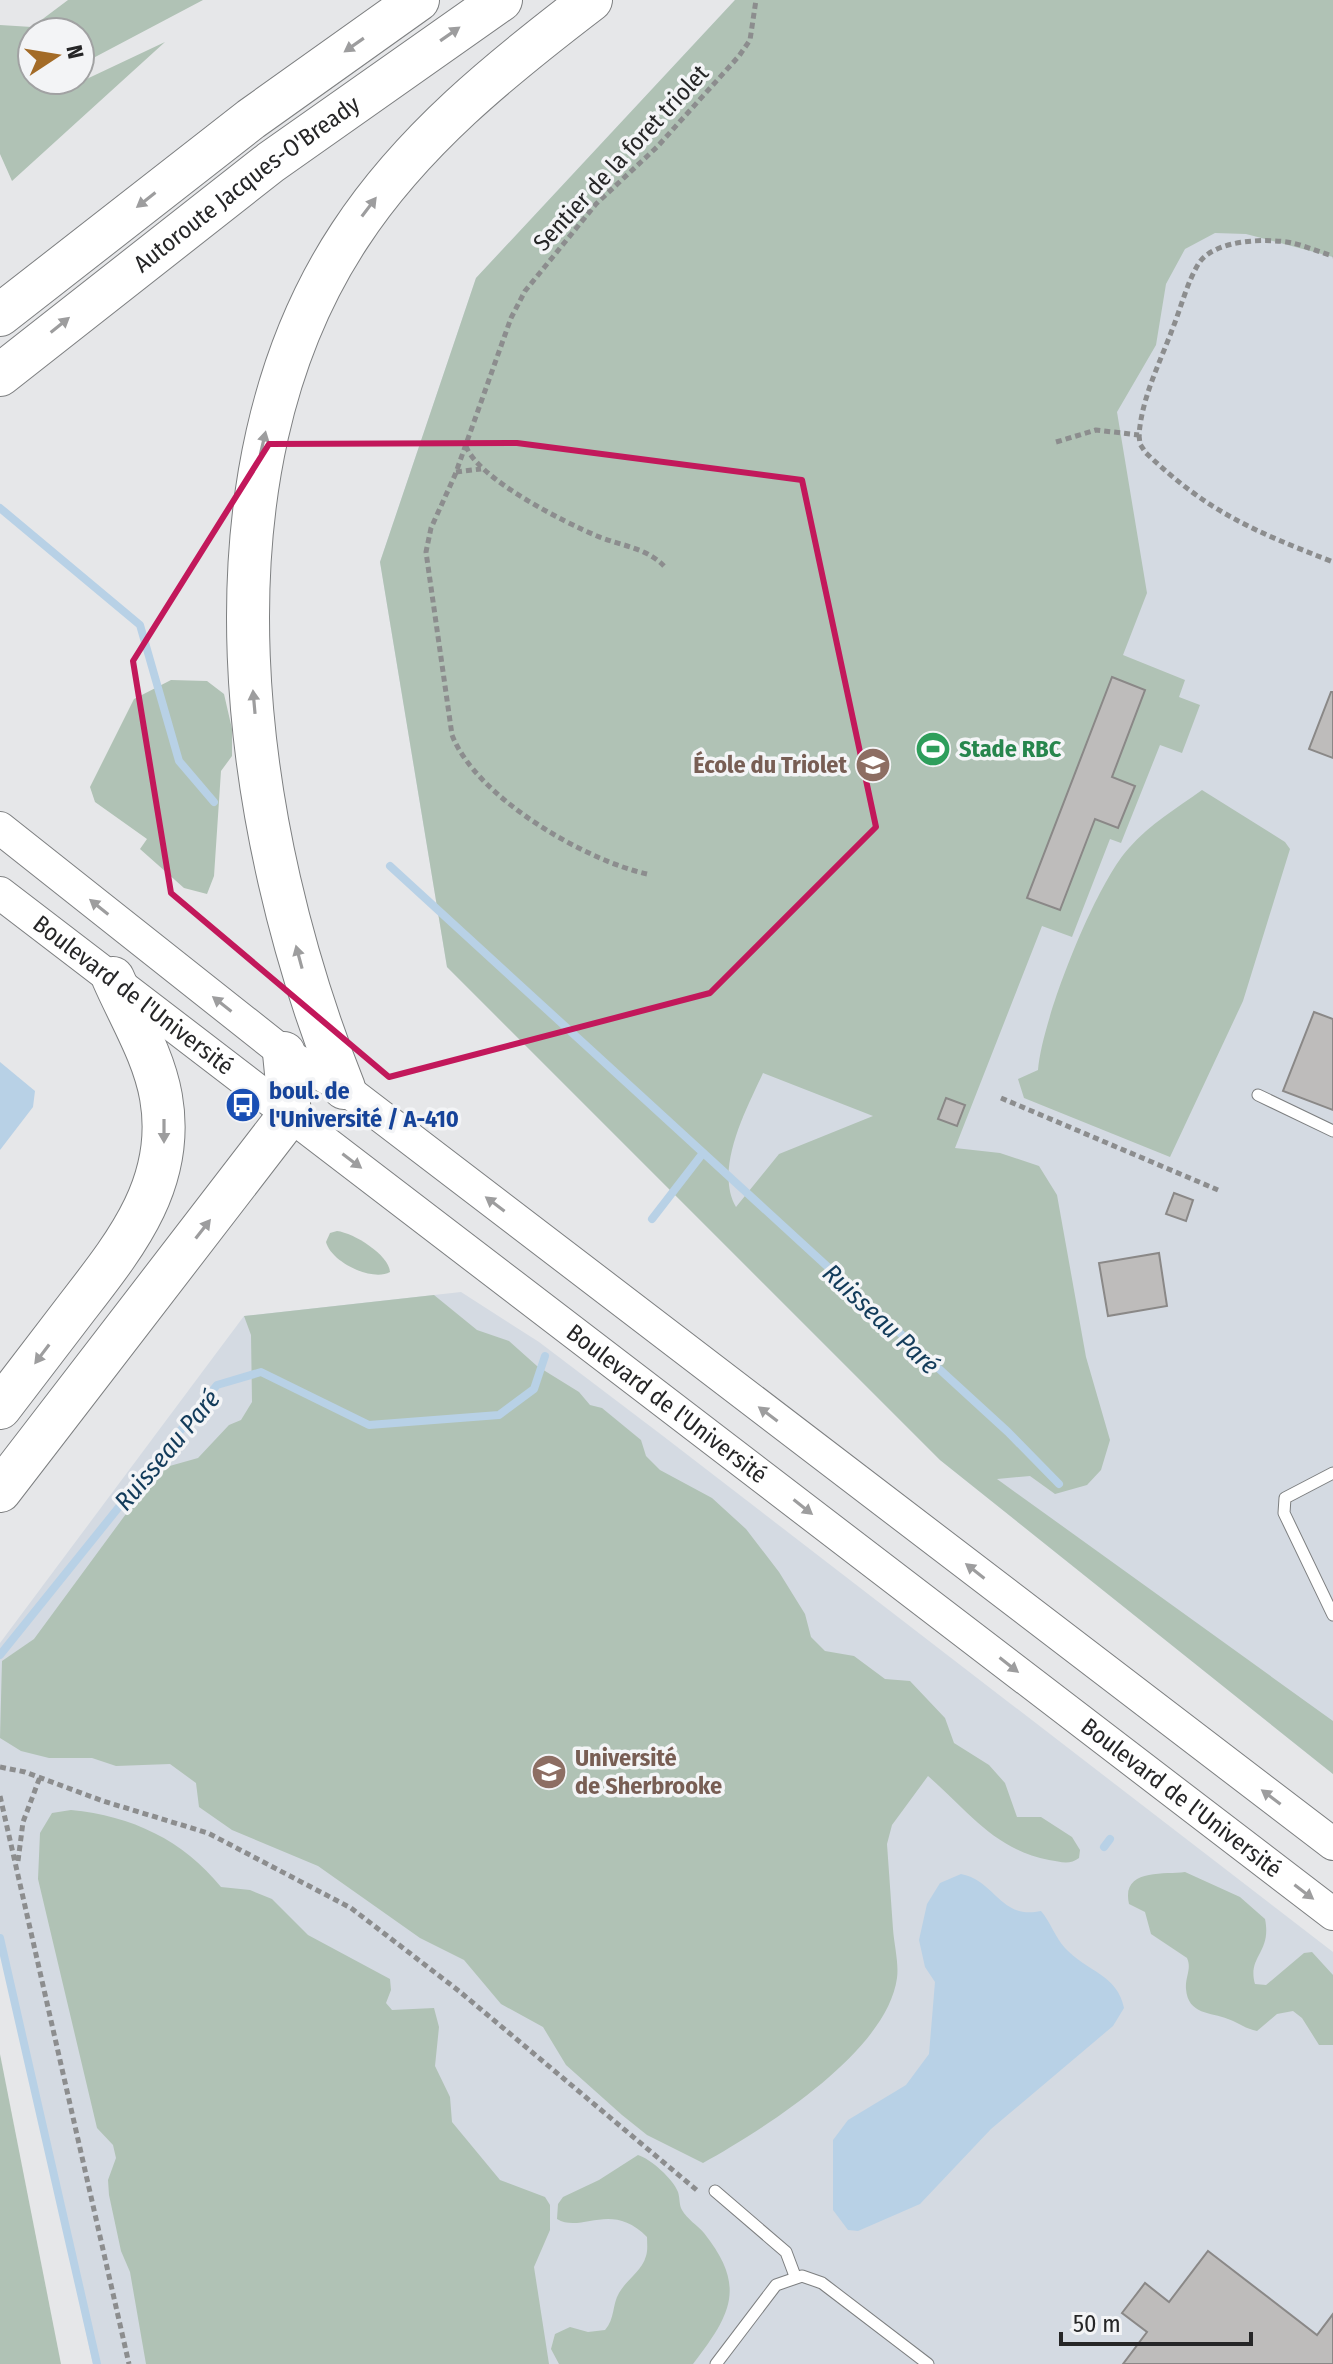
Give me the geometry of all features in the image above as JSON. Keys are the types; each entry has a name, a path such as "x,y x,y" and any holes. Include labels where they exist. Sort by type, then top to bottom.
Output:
{"highway":[{"name":"Autoroute Jacques-O'Bready","path":"0,315 251,119 418,0"},
{"name":"Autoroute Jacques-O'Bready","path":"0,375 271,162 501,0"},
{"path":"344,1088 298,957 272,837 261,764 251,673 249,583 252,510 263,443 302,325 323,280 363,215 451,116 591,0"},
{"path":"0,1408 129,1238 150,1199 160,1168 164,1139 159,1086 113,978"},
{"path":"0,1491 290,1114 284,1053"}],"main road":[{"name":"Boulevard de l'Université","path":"0,828 284,1053 344,1088 1333,1844"},
{"name":"Boulevard de l'Université","path":"0,893 1333,1914"}],"lane":[{"path":"1258,1095 1333,1131"},
{"path":"1333,1473 1292,1492 1285,1498 1284,1513 1333,1615"},
{"path":"715,2191 786,2252 795,2276"},
{"path":"716,2364 776,2285 795,2276 822,2283 928,2364"}],"path":[{"name":"Sentier de la foret triolet","path":"647,874 626,869 544,831 474,772 459,753 452,735 426,552 431,528 456,473 511,318 525,291 596,204 657,147 743,52 750,40 756,0"},
{"path":"1333,256 1297,244 1268,241 1219,248 1202,260 1183,294 1150,383 1139,435 1146,453 1208,507 1248,528 1333,562"},
{"path":"1056,442 1096,430 1139,435"},
{"path":"466,445 482,469 559,517 597,536 640,548 664,566"},
{"path":"456,473 482,469"},
{"path":"1001,1098 1218,1190"},
{"path":"0,1767 40,1777 103,1801 208,1833 351,1908 459,1991 700,2193 715,2191"},
{"path":"18,1870 23,1822 40,1777"},
{"path":"0,1796 129,2364"}],"highlighted area":[{"path":"517,443 802,480 876,827 710,993 389,1077 171,893 133,661 269,444"}],"shaded area":[{"name":"École du Triolet","path":"735,0 1333,0 1333,1774 940,1460 447,967 380,562 476,278"},
{"name":"Université de Sherbrooke","path":"461,1292 539,1342 1333,1952 1333,2364 93,2364 0,1933 0,1643 244,1316"}],"green space":[{"path":"68,0 203,0 96,57 96,16 47,16"},
{"name":"École du Triolet","path":"735,0 1333,0 1333,257 1246,234 1215,233 1185,249 1166,284 1156,345 1117,412 1147,593 1123,655 1185,680 1179,697 1200,705 1182,753 1160,745 1121,843 1110,839 1072,937 1042,926 955,1148 1000,1153 1039,1166 1057,1195 1086,1357 1110,1440 1101,1470 1087,1485 1055,1494 1030,1476 997,1479 1333,1721 1333,1774 940,1460 447,967 380,562 476,278","holes":["763,1073 873,1116 779,1154 736,1207 730,1192 730,1158 741,1122"]},
{"path":"0,25 16,26 16,96 96,96 96,75 165,42 12,181 0,154"},
{"path":"171,680 207,681 224,694 232,729 232,756 221,771 214,876 207,894 184,888 140,849 147,839 95,802 90,787 134,699"},
{"path":"1202,790 1285,842 1290,849 1243,1001 1170,1157 1024,1098 1018,1079 1038,1070 1049,1019 1072,954 1115,866 1146,831"},
{"path":"337,1231 370,1246 384,1259 390,1272 363,1272 336,1257 326,1242 330,1233"},
{"path":"434,1295 477,1330 509,1341 537,1366 579,1392 590,1405 602,1408 641,1440 646,1456 660,1470 712,1498 746,1529 779,1572 805,1614 811,1637 825,1651 854,1656 885,1679 910,1681 945,1718 954,1743 989,1765 1005,1783 1017,1817 1041,1817 1072,1837 1080,1850 1079,1858 1065,1862 1030,1855 1013,1847 983,1827 928,1776 892,1825 887,1844 897,1960 897,1978 888,2006 871,2033 819,2086 758,2130 703,2163 647,2135 622,2115 566,2065 543,2027 501,2004 464,1960 420,1938 318,1866 232,1830 199,1807 196,1783 170,1764 116,1766 92,1758 49,1758 21,1751 0,1738 2,1661 34,1639 159,1469 198,1458 229,1425 241,1420 252,1402 251,1335 244,1316"},
{"path":"71,1810 115,1818 155,1833 190,1856 221,1887 250,1890 272,1899 308,1935 390,1979 391,1990 386,2003 392,2010 434,2008 439,2027 435,2066 450,2097 452,2122 500,2180 545,2197 550,2205 550,2230 534,2267 549,2364 146,2364 130,2272 121,2251 109,2195 108,2180 116,2158 113,2145 97,2128 38,1879 40,1833 52,1813"},
{"path":"1185,1872 1240,1897 1265,1919 1265,1940 1254,1967 1255,1984 1266,1985 1304,1953 1312,1952 1333,1975 1333,2045 1319,2045 1302,2018 1293,2011 1277,2014 1257,2031 1201,2011 1191,2004 1186,1989 1187,1958 1151,1934 1145,1912 1129,1904 1128,1892 1137,1879"},
{"path":"0,2054 61,2364 0,2364"},
{"path":"638,2155 655,2165 671,2181 684,2213 717,2252 726,2269 729,2285 725,2315 693,2364 559,2364 551,2349 555,2334 570,2327 588,2332 605,2330 619,2293 646,2256 647,2237 634,2226 621,2221 609,2219 567,2223 557,2219 558,2204 563,2197 599,2180"}],"water":[{"path":"0,1062 35,1091 33,1107 0,1150"},
{"path":"961,1874 973,1878 1016,1910 1041,1911 1065,1948 1115,1988 1124,2008 1113,2026 991,2129 920,2204 858,2231 848,2230 833,2210 833,2140 848,2120 906,2085 929,2054 935,1982 925,1967 919,1940 927,1904 940,1883"}],"building":[{"name":"Stade RBC","path":"1112,677 1145,690 1112,777 1135,786 1118,828 1095,819 1060,910 1027,898"},
{"path":"1333,692 1333,758 1309,749"},
{"path":"1314,1012 1333,1019 1333,1110 1283,1091"},
{"path":"946,1098 965,1105 957,1126 938,1119"},
{"path":"1174,1193 1193,1200 1186,1221 1166,1214"},
{"path":"1159,1253 1167,1306 1108,1316 1099,1263"},
{"path":"1208,2251 1317,2335 1333,2314 1333,2364 1123,2364 1147,2332 1122,2313 1145,2283 1169,2302"}],"waterway":[{"name":"Ruisseau Paré","path":"0,508 140,625 179,761 214,802"},
{"name":"Ruisseau Paré","path":"390,866 1008,1432 1059,1484"},
{"name":"Ruisseau Paré","path":"652,1219 703,1153"},
{"name":"Ruisseau Paré","path":"0,1655 217,1385 261,1372 369,1425 499,1415 534,1389 545,1356"},
{"path":"1104,1847 1110,1839"},
{"path":"0,1938 97,2364"}],"place":[{"name":"Stade RBC","path":"933,749"},
{"name":"École du Triolet","path":"873,765"},
{"name":"boul. de l'Université / A-410","path":"243,1105"},
{"name":"Université de Sherbrooke","path":"549,1772"}]}
